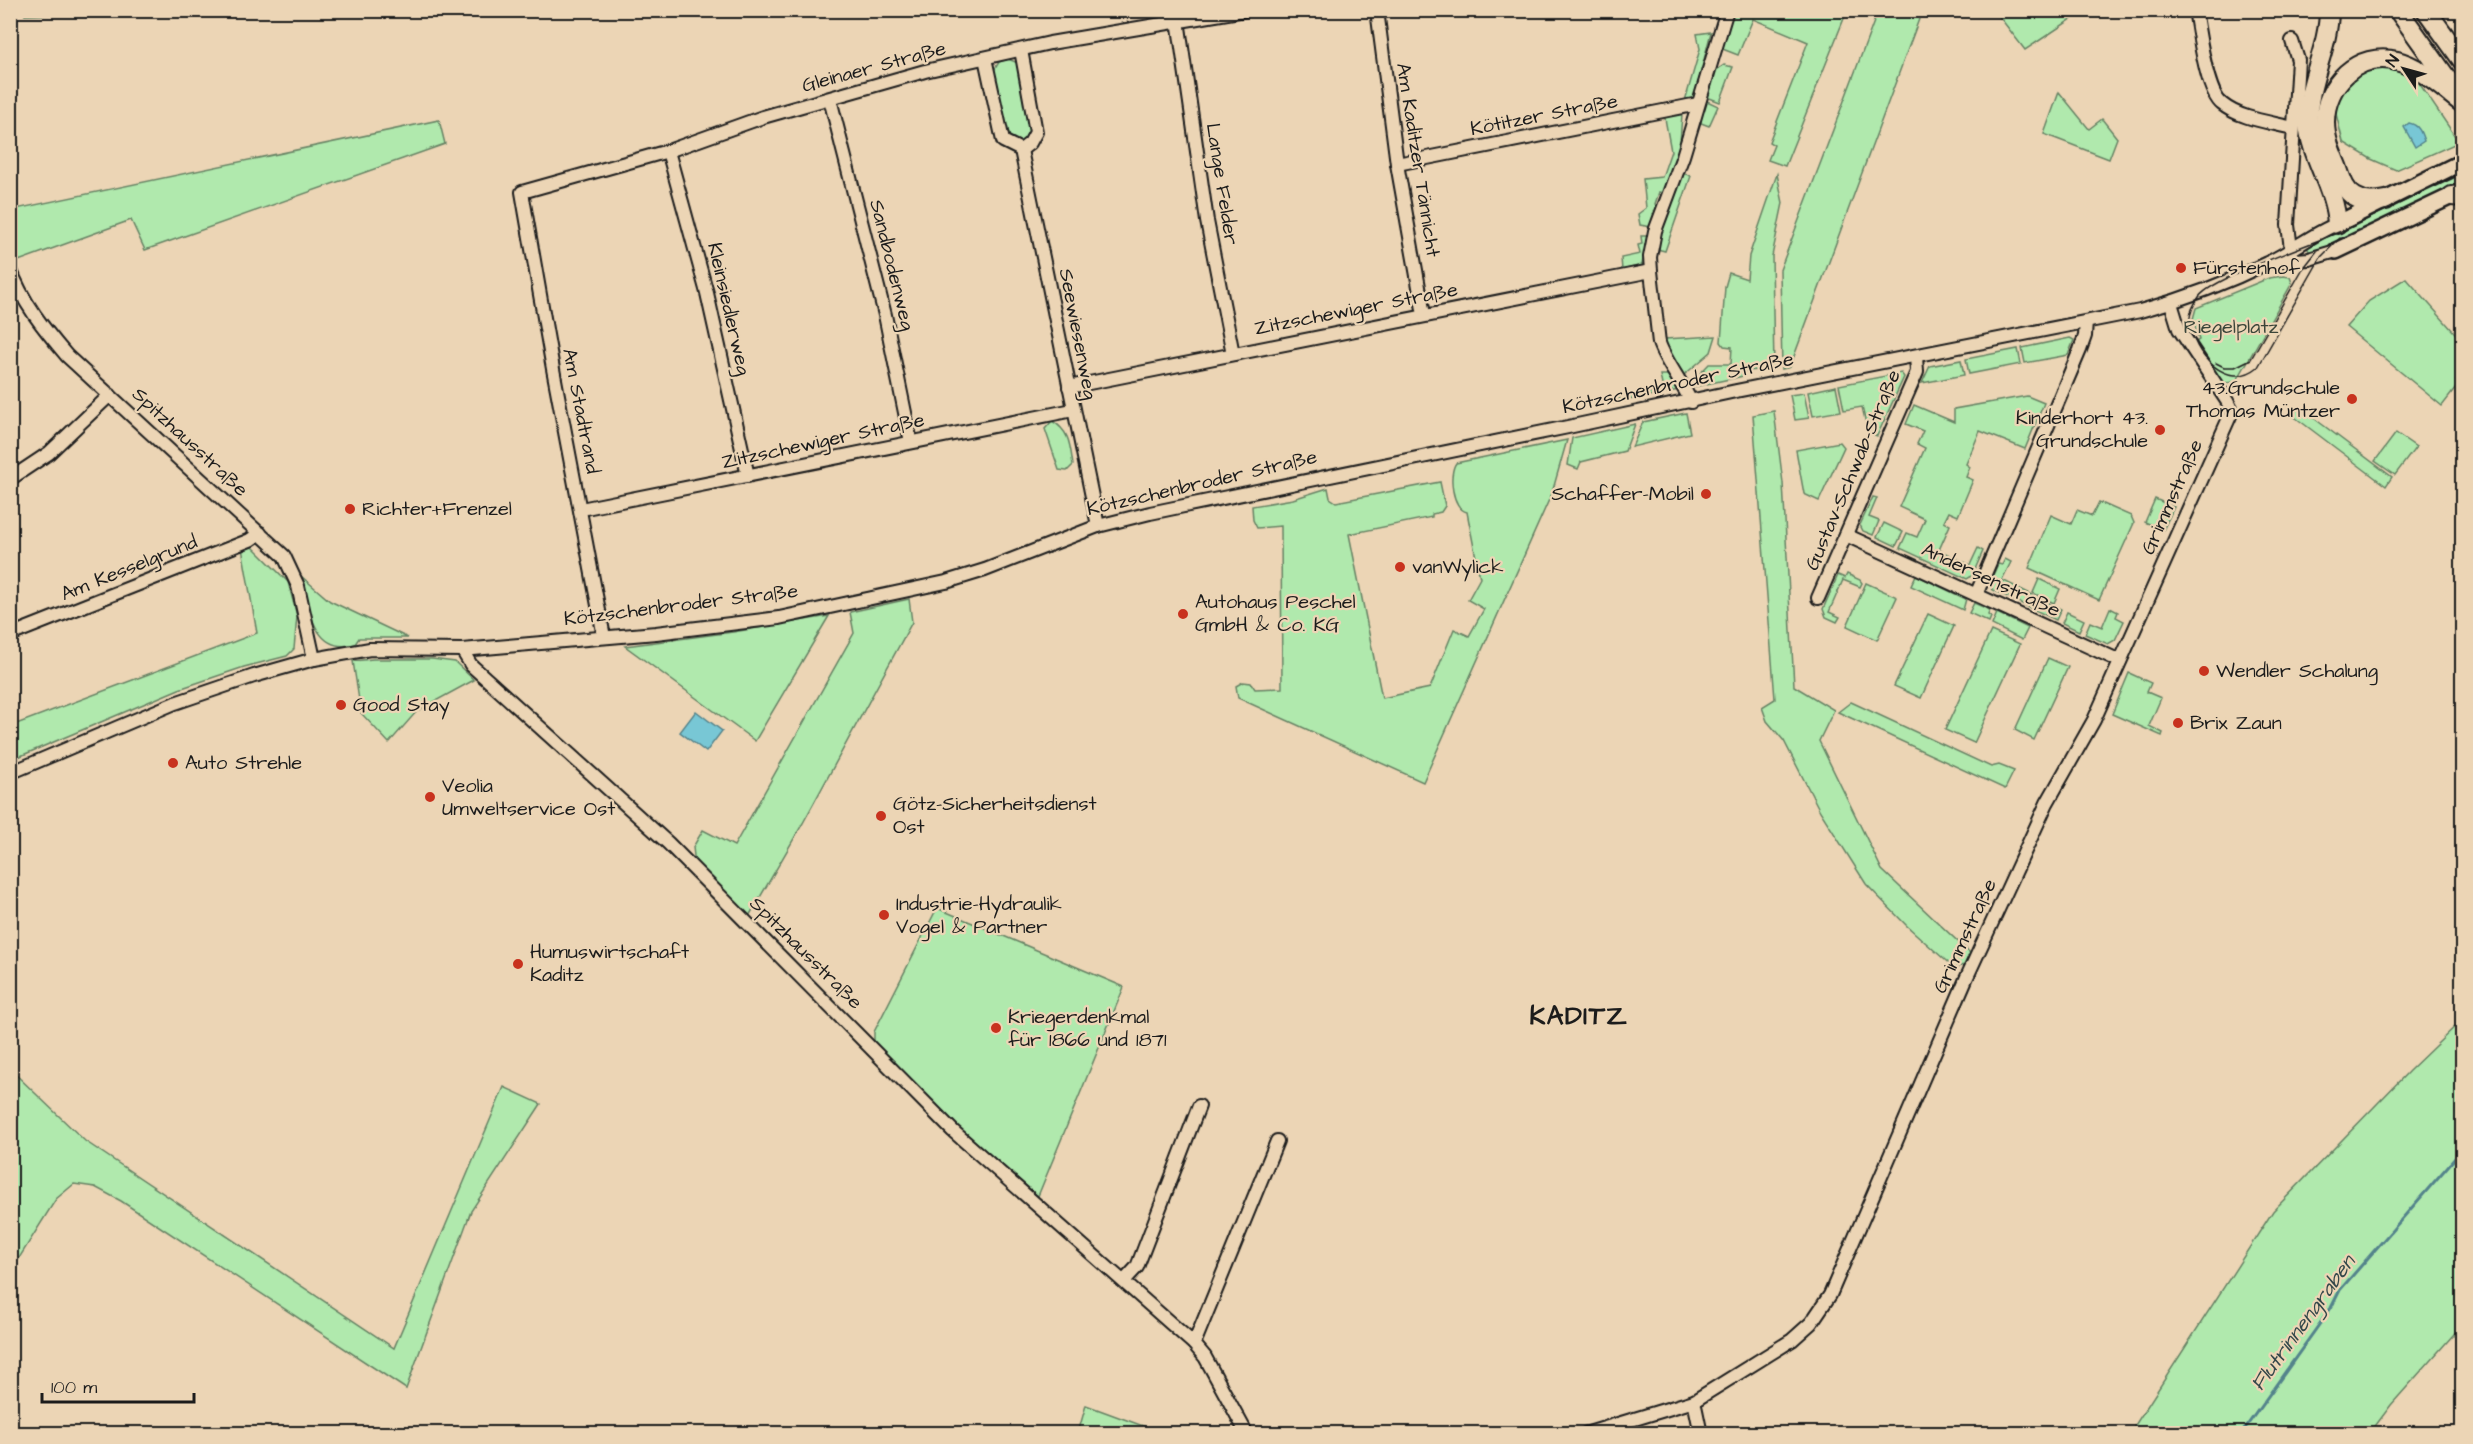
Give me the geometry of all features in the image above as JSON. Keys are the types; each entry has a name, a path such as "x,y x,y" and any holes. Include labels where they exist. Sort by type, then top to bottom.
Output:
{"highway":[{"path":"2329,10 2327,38 2309,102 2308,122 2311,142 2336,207 2337,224"},
{"path":"2397,10 2463,101"},
{"path":"2426,10 2463,60"},
{"path":"2386,200 2367,201 2357,198 2348,191 2339,172 2328,143 2325,124 2326,105 2339,80 2351,69 2366,62 2382,59 2396,61 2420,72 2463,101"}],"main road":[{"name":"Kötzschenbroder Straße","path":"2337,224 2463,162"},
{"name":"Kötzschenbroder Straße","path":"2336,251 2459,194"}],"street":[{"name":"Gleinaer Straße","path":"522,192 669,151 763,117 925,71 1178,20 1245,10"},
{"name":"Am Kaditzer Tännicht","path":"1377,10 1397,164 1424,315"},
{"path":"1691,402 1675,370 1662,352 1650,257 1654,231 1683,156 1727,10"},
{"path":"2195,10 2211,87 2220,103 2237,113 2292,128"},
{"name":"Lange Felder","path":"1178,20 1207,221 1233,354"},
{"path":"2291,249 2288,225 2292,128 2298,60 2292,41"},
{"path":"985,58 1003,141 1021,150 1030,143 1036,132 1021,50"},
{"name":"Sandbodenweg","path":"830,99 885,315 911,442"},
{"name":"Kötitzer Straße","path":"1397,164 1698,104"},
{"name":"Seewiesenweg","path":"1021,150 1098,526"},
{"name":"Kleinsiedlerweg","path":"669,151 707,293 748,476"},
{"name":"Am Stadtrand","path":"522,192 604,637"},
{"name":"Kötzschenbroder Straße","path":"10,773 175,704 254,676 314,659 370,649 462,650 656,633 779,618 946,582 985,570 1098,526 1150,513 2171,303 2270,262 2337,224"},
{"name":"Kötzschenbroder Straße","path":"2270,262 2309,259 2336,251"},
{"name":"Spitzhausstraße","path":"10,268 25,301 44,329 67,356 284,556 298,586 314,659"},
{"name":"Zitzschewiger Straße","path":"1069,387 1651,271"},
{"name":"Grimmstraße","path":"1585,1434 1694,1401 1792,1340 1811,1323 1830,1295 1962,989 2047,803 2094,720 2230,416 2230,409 2180,329 2171,303"},
{"path":"1976,595 2078,355 2085,336 2086,322"},
{"name":"Gustav-Schwab-Straße","path":"1818,598 1917,372 1916,356"},
{"path":"10,479 49,453 110,395"},
{"name":"Zitzschewiger Straße","path":"581,509 1073,410"},
{"name":"Am Kesselgrund","path":"10,636 250,540 260,533"},
{"name":"Andersenstraße","path":"1846,535 2120,661"},
{"name":"Spitzhausstraße","path":"462,650 471,665 679,854 953,1131 1194,1344 1205,1357 1247,1434"},
{"path":"1124,1281 1137,1267 1199,1106"},
{"path":"1194,1344 1277,1141"},
{"path":"1694,1401 1701,1434"}],"green space":[{"path":"1756,10 1847,11 1785,166 1768,160 1774,145 1769,142 1808,42 1753,19 1738,55 1720,48 1732,11 1748,11 1754,15"},
{"path":"22,11 104,11 105,13 25,15"},
{"path":"1878,11 1922,11 1790,367 1782,369 1780,270"},
{"path":"1995,11 2084,11 2025,50"},
{"path":"1711,32 1694,99 1685,101 1700,49 1697,34"},
{"path":"1008,59 1018,63 1031,131 1024,144 1008,140 993,72 999,62"},
{"path":"1724,65 1733,67 1720,102 1707,97 1712,73"},
{"path":"2378,68 2393,68 2415,77 2459,142 2396,170 2371,159 2343,142 2333,102 2352,80"},
{"path":"2059,92 2089,129 2102,119 2117,138 2109,159 2044,134"},
{"path":"1705,100 1718,106 1709,126 1701,123"},
{"path":"1679,110 1682,114 1679,158 1665,194 1659,192 1655,204 1660,207 1651,227 1640,225 1638,214 1646,208 1643,179 1662,177 1671,151 1664,113"},
{"path":"439,120 445,144 145,250 131,220 13,263 11,210"},
{"path":"2462,169 2462,183 2347,239 2310,253 2306,245 2314,239"},
{"path":"1683,173 1691,176 1665,251 1657,249 1661,233"},
{"path":"1777,174 1783,203 1772,256 1774,369 1745,371 1743,376 1693,387 1690,384 1709,364 1731,364 1732,347 1724,346 1721,342 1725,287 1729,273 1747,279 1749,256"},
{"path":"1641,236 1647,236 1642,265 1622,270 1621,258 1640,254 1638,245 1642,244"},
{"name":"Riegelplatz","path":"2290,277 2292,283 2236,382 2224,383 2218,380 2194,343 2199,340 2193,319 2196,308 2269,278"},
{"path":"2406,278 2462,341 2462,370 2456,381 2459,384 2442,406 2346,327 2369,301"},
{"path":"1716,336 1711,352 1684,375 1670,353 1665,339"},
{"path":"2070,338 2074,340 2068,355 2025,363 2022,348"},
{"path":"2018,349 2021,364 1969,374 1966,359"},
{"path":"1961,360 1964,375 1922,383 1930,366"},
{"path":"1901,373 1904,377 1877,436 1868,432 1862,407 1844,410 1839,385"},
{"path":"1660,375 1670,375 1679,390 1613,403 1612,400 1663,390"},
{"path":"1836,386 1841,411 1813,416 1808,392"},
{"path":"1804,393 1809,418 1795,420 1790,395"},
{"path":"2027,396 2044,403 2025,449 1980,431 1966,464 1970,467 1966,477 1973,480 1958,516 1949,512 1944,522 1950,525 1939,550 1970,565 1978,548 1983,551 1972,576 1967,579 1900,548 1907,533 1917,537 1925,519 1899,507 1925,448 1917,444 1923,431 1906,424 1914,405 1954,422 1954,409"},
{"path":"2299,407 2392,477 2386,486 2292,415"},
{"path":"1774,411 1783,483 1794,686 1834,710 1819,741 1882,870 1970,953 1964,965 1954,968 1907,926 1866,884 1820,811 1784,741 1767,721 1762,707 1775,699 1753,415"},
{"path":"1686,413 1690,433 1632,447 1643,422"},
{"path":"1052,421 1062,429 1068,440 1073,465 1067,471 1059,470 1045,429"},
{"path":"1635,424 1625,451 1581,462 1578,469 1568,465 1572,438"},
{"path":"2396,433 2416,447 2395,475 2375,461"},
{"path":"1567,440 1552,493 1423,782 1238,698 1236,686 1243,682 1251,683 1255,689 1282,688 1281,526 1257,528 1253,520 1252,506 1293,499 1328,488 1330,498 1336,502 1440,482 1445,506 1441,512 1432,514 1432,517 1349,534 1382,698 1430,688 1454,629 1469,636 1484,609 1468,600 1480,578 1467,512 1458,505 1453,490 1452,475 1456,463"},
{"path":"1840,442 1844,447 1819,501 1804,494 1796,450"},
{"path":"1873,497 1877,498 1869,517 1879,521 1873,535 1863,531 1860,525"},
{"path":"2155,499 2174,507 2163,530 2161,529 2164,524 2159,521 2156,527 2145,522"},
{"path":"2099,502 2131,516 2134,523 2099,600 2029,568 2051,515 2071,524 2077,510 2092,516"},
{"path":"1884,523 1903,532 1896,546 1877,537"},
{"path":"250,544 288,582 297,616 294,649 287,656 244,667 179,689 11,760 11,726 257,633 242,548"},
{"path":"2005,559 2011,562 2002,580 2061,609 2056,620 1993,590 1989,584 1998,564 2002,565"},
{"path":"1847,574 1862,583 1860,587 1843,580 1829,612 1840,617 1837,622 1826,617 1823,609 1838,575 1845,578"},
{"path":"1916,575 1966,599 1963,610 1911,586"},
{"path":"301,576 330,601 408,638 359,638 355,644 341,646 330,643 315,626"},
{"path":"2039,579 2060,589 2054,603 2033,593"},
{"path":"1866,583 1897,597 1877,640 1847,626"},
{"path":"909,599 912,622 803,823 748,918 695,865 693,847 703,830 734,846 854,633 850,612"},
{"path":"1974,603 1990,610 1989,622 1969,613"},
{"path":"2110,608 2118,612 2116,617 2124,621 2115,640 2108,644 2085,634 2090,622 2102,627"},
{"path":"2067,612 2084,620 2079,631 2062,623"},
{"path":"1997,613 2028,628 2022,640 1992,625"},
{"path":"1928,614 1954,626 1921,698 1894,686"},
{"path":"829,616 755,741 625,646 733,632"},
{"path":"1991,631 2020,644 1974,743 1945,730"},
{"path":"2048,658 2068,667 2034,740 2015,730"},
{"path":"432,659 455,662 474,680 417,711 389,743 361,713 353,661"},
{"path":"2129,673 2151,683 2147,692 2161,698 2149,726 2163,733 2162,736 2112,714"},
{"path":"1851,702 1991,767 1999,765 2014,771 2005,789 1838,712"},
{"path":"937,908 1124,987 1038,1196 958,1127 874,1042 874,1032"},
{"path":"2462,1020 2462,1325 2391,1405 2370,1433 2130,1433 2273,1211 2409,1071"},
{"path":"11,1070 85,1141 394,1348 504,1087 541,1104 471,1211 406,1389 121,1201 95,1187 74,1184 56,1199 11,1271"},
{"path":"1086,1405 1162,1433 1078,1433"}],"water":[{"path":"2409,123 2417,127 2424,141 2415,147 2404,127"},
{"path":"696,711 722,731 706,752 680,732"}],"waterway":[{"name":"Flutrinnengraben","path":"2241,1434 2331,1308 2340,1290 2462,1150"}],"tram line":[{"path":"2340,238 2321,257 2258,367 2247,374 2235,375 2224,372 2204,357 2192,334 2190,319 2195,303 2208,289 2242,271 2339,232 2462,174"},
{"path":"2216,363 2224,367 2235,367 2251,359 2302,270 2317,251"}],"place":[{"name":"Fürstenhof","path":"2181,268"},
{"name":"43.Grundschule Thomas Müntzer","path":"2352,399"},
{"name":"Kinderhort 43. Grundschule","path":"2160,430"},
{"name":"Schaffer-Mobil","path":"1706,494"},
{"name":"Richter+Frenzel","path":"350,509"},
{"name":"vanWylick","path":"1400,567"},
{"name":"Autohaus Peschel GmbH & Co. KG","path":"1183,614"},
{"name":"Wendler Schalung","path":"2204,671"},
{"name":"Good Stay","path":"341,705"},
{"name":"Brix Zaun","path":"2178,723"},
{"name":"Auto Strehle","path":"173,763"},
{"name":"Veolia Umweltservice Ost","path":"430,797"},
{"name":"Götz-Sicherheitsdienst Ost","path":"881,816"},
{"name":"Industrie-Hydraulik Vogel & Partner","path":"884,915"},
{"name":"Humuswirtschaft Kaditz","path":"518,964"},
{"name":"Kriegerdenkmal für 1866 und 1871","path":"996,1028"}],"district":[{"name":"KADITZ","path":"1579,1016"}]}
